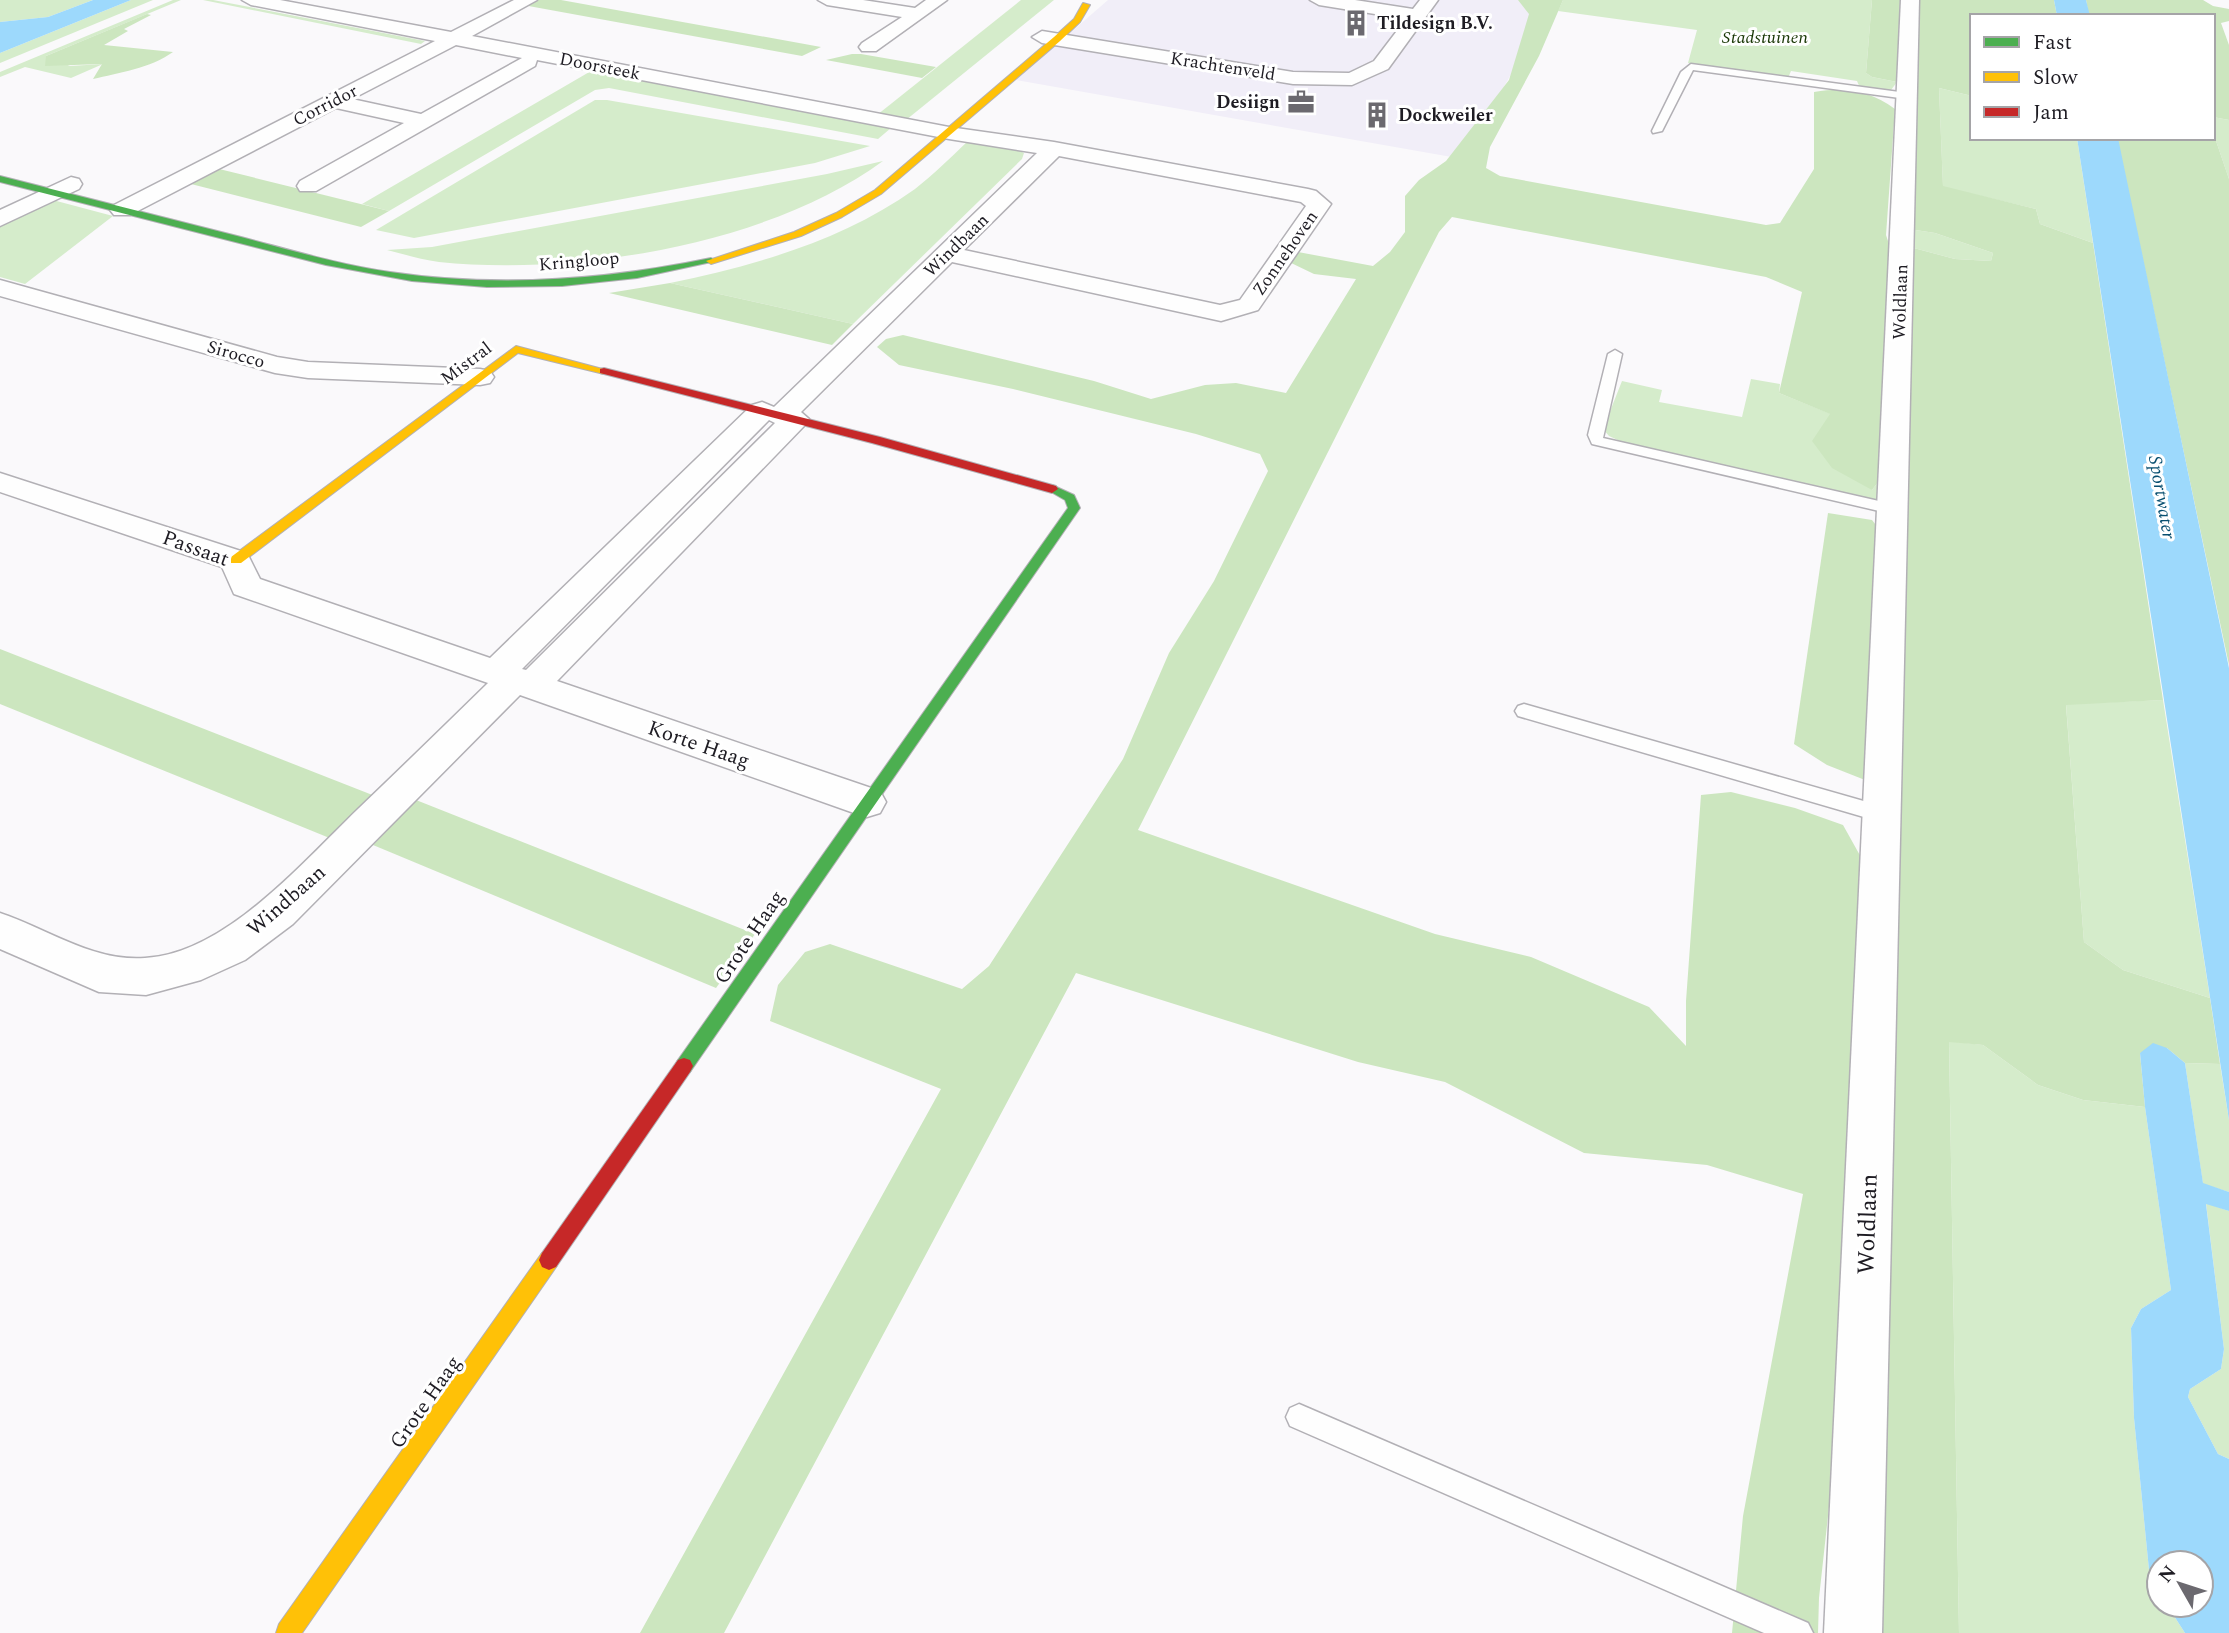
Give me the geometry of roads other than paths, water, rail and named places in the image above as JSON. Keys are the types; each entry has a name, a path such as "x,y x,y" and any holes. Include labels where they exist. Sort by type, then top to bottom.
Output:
{"street":[{"name":"Doorsteek","path":"251,0 941,131"},
{"name":"Corridor","path":"131,205 528,0"},
{"path":"827,0 919,14"},
{"path":"869,47 938,0"},
{"name":"Krachtenveld","path":"1319,0 1424,7"},
{"name":"Woldlaan","path":"1853,1633 1910,0"},
{"name":"Kringloop","path":"0,179 62,188 131,205 400,279 505,285 567,283 641,274 721,257 796,234 853,208 895,181 941,131 1049,38 1077,20 1088,2"},
{"name":"Krachtenveld","path":"1049,38 1293,78 1352,79 1381,65 1424,7"},
{"path":"308,186 528,62"},
{"path":"333,101 424,121"},
{"path":"941,131 1054,149"},
{"name":"Windbaan","path":"0,930 99,974 146,977 186,967 230,947 279,912 779,415 1054,149"},
{"name":"Zonnehoven","path":"948,254 1221,313 1249,305 1319,204 1308,197 1054,149"},
{"name":"Kringloop","path":"0,166 62,188"},
{"path":"0,219 62,188"},
{"name":"Sirocco","path":"0,288 275,365 308,370 480,376"},
{"name":"Mistral","path":"236,560 516,349 779,415"},
{"name":"Grote Haag","path":"288,1633 1074,508 1070,498 1055,490 779,415"},
{"name":"Passaat","path":"0,482 236,560 246,586 514,679"},
{"name":"Korte Haag","path":"514,679 867,802"}],"lane":[{"path":"1657,131 1686,72 1692,67 1907,96"},
{"path":"1615,354 1595,435 1597,441 1892,509"},
{"path":"1524,711 1881,814"},
{"path":"1299,1417 1798,1633"}],"water":[{"path":"93,0 131,0 0,53 0,22 48,17"},
{"path":"2054,0 2086,0 2090,14 2057,14"},
{"name":"Sportwater","path":"2077,140 2118,140 2229,668 2229,1120"},
{"path":"2153,1043 2167,1048 2185,1063 2203,1183 2229,1192 2229,1211 2206,1204 2224,1349 2221,1369 2190,1389 2188,1397 2218,1454 2229,1459 2229,1633 2185,1633 2176,1619 2215,1619 2215,1549 2147,1549 2134,1418 2131,1328 2141,1309 2171,1290 2140,1053"}],"place":[{"name":"Tildesign B.V.","path":"1356,23"},
{"name":"Desiign","path":"1301,102"},
{"name":"Dockweiler","path":"1377,115"}],"park label":[{"name":"Stadstuinen","path":"1765,37"}]}
